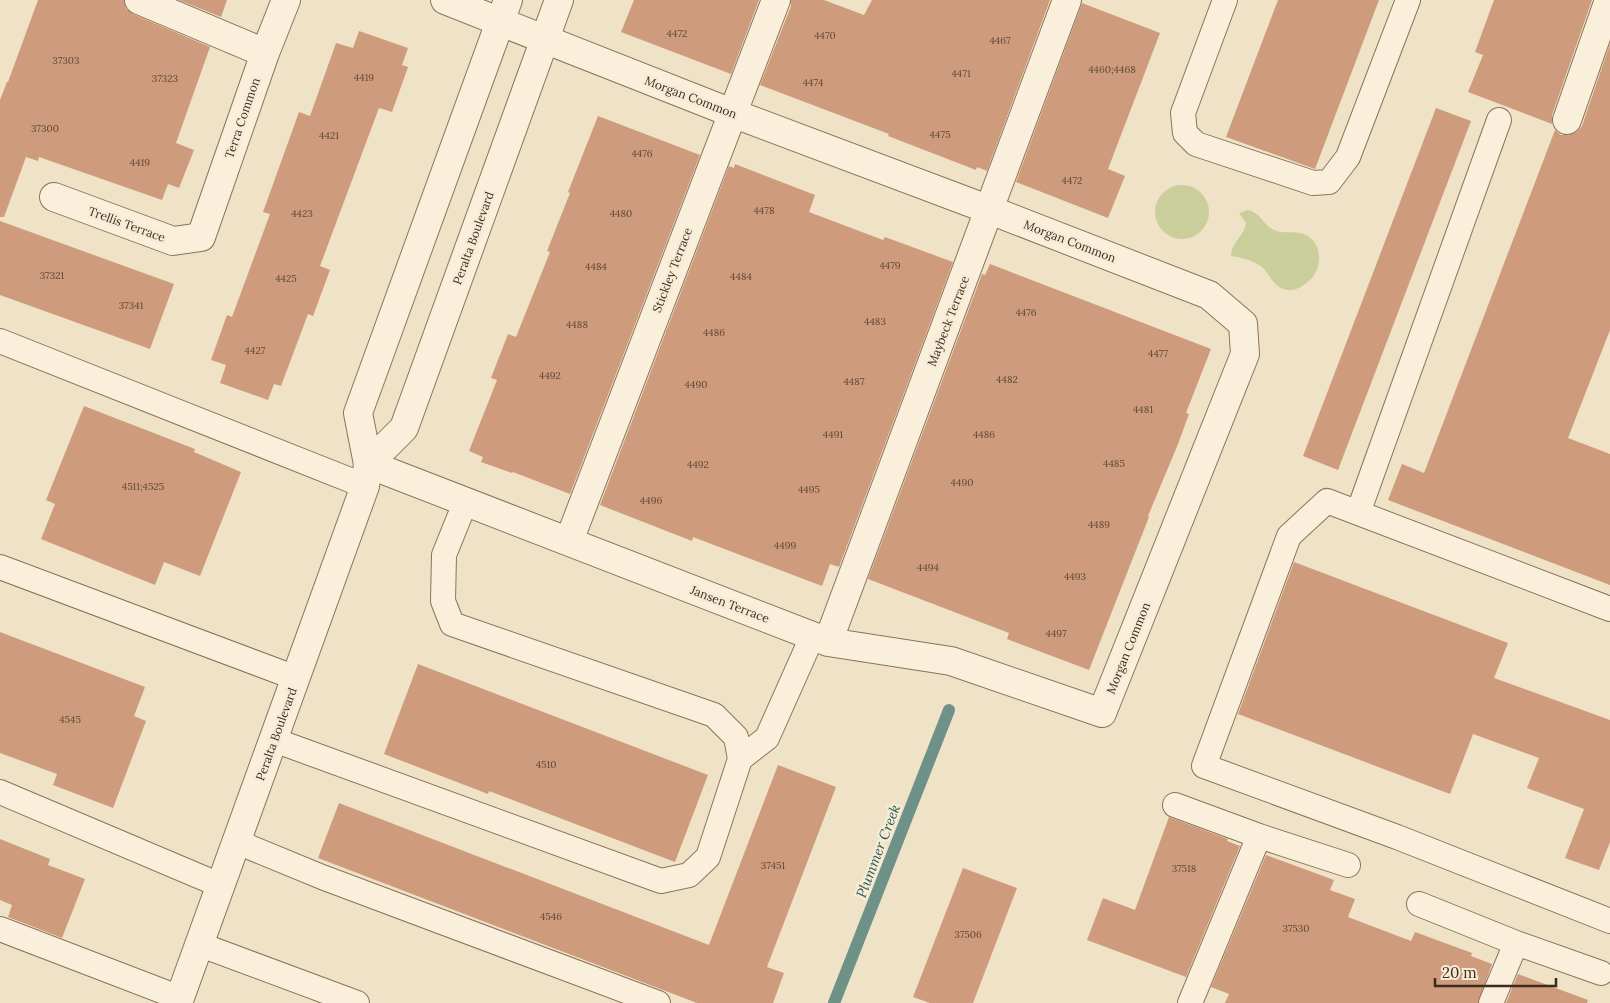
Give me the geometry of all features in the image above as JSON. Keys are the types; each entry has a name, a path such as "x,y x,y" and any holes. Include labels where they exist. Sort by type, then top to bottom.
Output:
{"street":[{"path":"140,0 265,53"},
{"name":"Terra Common","path":"201,237 265,53 286,0"},
{"name":"Morgan Common","path":"445,0 504,11 544,40 1209,295 1242,324 1245,354 1102,713"},
{"name":"Peralta Boulevard","path":"179,1000 222,886 367,475 404,428 560,0"},
{"name":"Stickley Terrace","path":"569,541 776,0"},
{"name":"Maybeck Terrace","path":"820,639 990,210 1066,0"},
{"path":"1567,120 1610,0"},
{"path":"367,475 358,413 504,11"},
{"name":"Trellis Terrace","path":"54,197 173,241 201,237"},
{"name":"Jansen Terrace","path":"367,475 465,503 569,541 820,639 951,661 1102,713"}],"lane":[{"path":"1225,0 1183,113 1185,133 1196,144 1312,183 1329,182 1348,157 1408,0"},
{"path":"1358,513 1499,120"},
{"path":"0,341 367,475"},
{"path":"1610,609 1328,502 1289,536 1204,766 1397,837 1610,920"},
{"path":"274,740 661,880 689,875 708,858 740,759 736,737 714,715 452,624 444,601 444,555 465,503"},
{"path":"0,567 296,678"},
{"path":"740,759 767,738 820,639"},
{"path":"0,792 222,886"},
{"path":"1175,804 1259,836 1348,865"},
{"path":"1190,1003 1259,836"},
{"path":"237,842 322,877 658,1003"},
{"path":"1419,904 1516,943 1601,973"},
{"path":"0,929 179,1000"},
{"path":"1491,1003 1516,943"},
{"path":"200,945 357,1003"}],"green space":[{"path":"1182,185 1192,187 1201,193 1207,202 1209,212 1207,222 1201,231 1192,237 1182,239 1172,237 1163,231 1157,222 1155,212 1157,202 1163,193 1172,187"},
{"path":"1248,210 1256,214 1274,230 1300,233 1313,240 1317,246 1319,260 1318,267 1311,279 1294,290 1283,289 1276,284 1260,265 1231,256 1233,247 1243,232 1246,223 1239,213"}],"building":[{"path":"38,0 124,0 126,9 133,14 210,47 176,143 194,150 179,188 168,184 162,200 39,157 38,161 26,157 4,217 0,217 0,100"},
{"path":"179,0 227,0 221,17"},
{"path":"634,0 759,0 731,74 621,32"},
{"path":"791,0 824,0 864,15 872,0 1050,0 987,171 977,167 976,170 888,136 889,134 760,85 791,6"},
{"path":"1278,0 1379,0 1315,169 1226,137"},
{"path":"1494,0 1592,0 1552,115 1552,124 1468,92 1483,55 1475,52"},
{"path":"1082,3 1160,33 1108,169 1125,176 1108,218 1016,182"},
{"path":"359,31 408,48 402,65 408,67 392,112 379,108 320,266 330,270 313,316 308,314 281,386 274,384 268,400 220,383 226,365 211,360 227,315 232,317 270,214 263,212 299,112 310,116 336,43 353,48"},
{"path":"1610,44 1610,330 1568,438 1610,454 1610,585 1388,500 1402,464 1424,473 1555,130 1561,135 1569,135 1577,132 1582,126"},
{"path":"1436,108 1471,121 1338,470 1303,456"},
{"path":"598,116 700,155 570,494 481,462 483,457 469,451 497,380 491,378 508,334 516,337 550,252 547,251"},
{"path":"735,164 815,195 809,212 883,240 885,237 953,262 839,567 830,564 822,586 693,537 692,541 600,505 729,166 734,168"},
{"path":"0,221 174,284 150,349 0,295"},
{"path":"990,264 1211,349 1186,413 1189,414 1178,444 1148,516 1089,670 1007,639 1009,633 868,579 982,274 985,275"},
{"path":"84,406 195,449 194,452 241,472 200,576 164,562 155,585 41,539 55,504 46,500"},
{"path":"1294,562 1508,643 1494,678 1610,720 1610,842 1599,870 1565,858 1584,809 1527,788 1539,758 1473,734 1450,794 1238,714"},
{"path":"0,632 145,687 134,716 146,721 113,808 53,785 57,774 0,753"},
{"path":"418,664 708,775 675,862 489,791 488,794 384,754"},
{"path":"778,765 836,787 767,967 784,973 773,1003 697,1003 318,858 339,803 709,945"},
{"path":"1169,817 1228,839 1227,841 1240,846 1186,977 1087,940 1103,898 1135,910"},
{"path":"0,839 50,859 48,865 85,879 62,938 8,917 12,905 0,900"},
{"path":"1266,855 1334,880 1330,890 1355,899 1348,917 1411,941 1415,932 1472,953 1471,956 1492,964 1478,1003 1225,1003 1229,994 1211,987"},
{"path":"963,868 1017,888 973,1003 930,1003 913,997"},
{"path":"1518,974 1588,1000 1587,1003 1506,1003"}],"waterway":[{"name":"Plummer Creek","path":"834,1003 949,710"}]}
